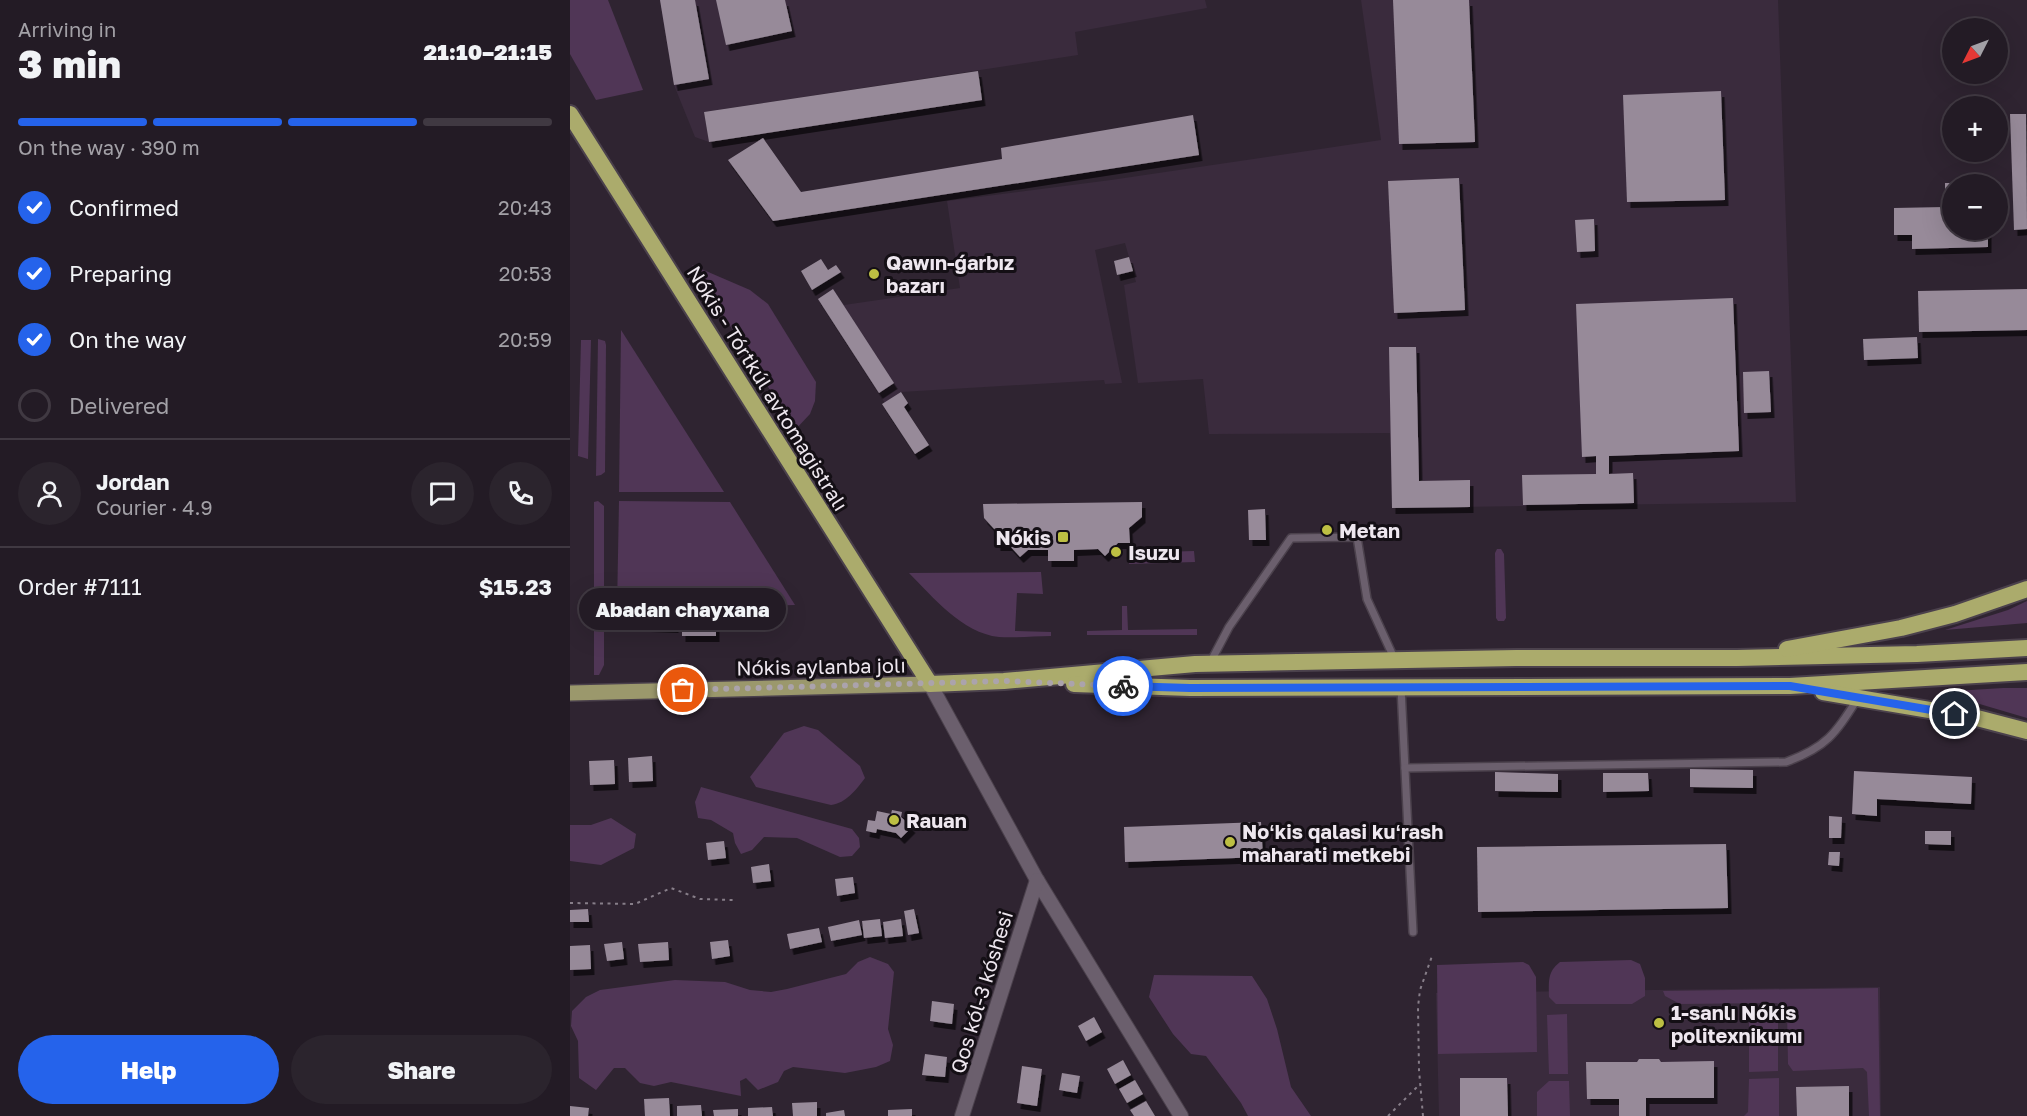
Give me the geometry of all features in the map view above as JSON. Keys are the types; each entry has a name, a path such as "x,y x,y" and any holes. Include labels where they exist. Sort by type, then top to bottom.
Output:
{"highway":[{"name":"Nókis - Tórtkúl avtomagistralı","path":"570,114 930,684"},
{"path":"1737,658 1901,628 1955,614 2027,589"},
{"path":"930,684 1005,681 1210,664 1525,658 1737,658 1917,654 2027,648"},
{"path":"1005,681 1190,688 1790,686 2027,672"},
{"path":"1790,686 1977,718 2027,732"}],"main road":[{"name":"Nókis aylanba jolı","path":"570,693 930,684"}],"street":[{"path":"930,684 1037,880 1181,1116"},
{"name":"Qos kól-3 kóshesi","path":"962,1116 1037,880"}],"lane":[{"path":"1210,664 1229,627 1291,538 1356,537 1366,599 1395,661"},
{"path":"1401,688 1413,932"},
{"path":"1405,768 1786,762 1810,753 1826,743 1859,698"}],"path":[{"path":"570,903 635,904 671,888 700,899 733,900"},
{"path":"1423,1116 1418,1007 1420,990 1432,956"},
{"path":"1388,1116 1420,1084"}],"shaded area":[{"path":"570,0 608,0 643,90 596,100 570,54"},
{"path":"660,0 1205,0 1207,8 1075,32 1078,55 704,112 709,142 695,137 674,85"},
{"path":"1361,0 1778,0 1796,502 1392,508 1390,433 1209,434 1203,379 1138,383 1124,285 1136,282 1125,243 1095,250 1122,383 1105,384 1104,380 901,392 885,403 818,299 833,289 844,305 960,288 947,201 1111,180 1381,140"},
{"path":"692,265 750,290 768,304 816,382 815,401 810,414 795,430"},
{"path":"621,330 724,492 619,492"},
{"path":"598,339 605,341 606,345 605,472 596,476"},
{"path":"581,340 591,340 588,459 578,456"},
{"path":"598,501 604,506 604,665 599,675 594,675 594,502"},
{"path":"619,501 730,502 795,605 617,609"},
{"path":"1497,549 1501,549 1504,554 1506,618 1504,621 1498,621 1496,618 1495,553"},
{"path":"1194,551 1195,562 1129,564 1129,553"},
{"path":"1041,572 1043,594 1017,593 1015,631 1051,632 1051,636 1012,637 999,637 973,629 938,603 909,573"},
{"path":"2027,601 2027,623 1945,630 2008,610"},
{"path":"1122,606 1127,606 1128,630 1197,629 1197,635 1087,635 1087,631 1122,630"},
{"path":"2027,688 2027,718 1939,692"},
{"path":"804,726 818,730 860,766 865,778 841,802 831,805 756,787 750,777 784,733"},
{"path":"701,787 852,829 859,838 860,847 852,856 840,857 797,838 764,837 752,850 741,854 733,833 711,820 698,818 695,802"},
{"path":"611,818 636,834 634,848 601,865 570,861 570,825 591,825"},
{"path":"870,957 888,964 894,972 888,1029 893,1045 890,1061 876,1067 845,1073 793,1067 784,1071 778,1082 758,1090 746,1078 740,1081 741,1096 671,1082 654,1086 640,1083 625,1068 614,1068 596,1090 579,1078 578,1041 571,1026 572,1011 586,997 600,990 675,980 725,982 750,990 771,992 846,974 858,962"},
{"path":"1631,960 1640,964 1645,978 1645,996 1632,1004 1556,1004 1549,997 1551,974 1560,962"},
{"path":"1523,962 1529,965 1536,977 1537,1052 1438,1054 1437,965"},
{"path":"1154,975 1252,976 1267,999 1291,1087 1311,1116 1248,1116 1206,1056 1191,1054 1173,1034 1149,997"},
{"name":"1-sanlı Nókis politexnikumı","path":"1880,987 1881,1116 1439,1116 1436,993"},
{"path":"1878,988 1880,1116 1869,1116 1867,1072 1863,1068 1793,1071 1788,1064 1787,1011 1777,1003 1680,1004 1665,996 1663,991"},
{"path":"1749,1013 1773,1013 1778,1017 1778,1071 1749,1072"},
{"path":"1567,1014 1568,1074 1549,1074 1547,1015"},
{"path":"1779,1078 1779,1116 1744,1116 1748,1112 1749,1079"},
{"path":"1549,1081 1569,1081 1570,1116 1537,1116 1537,1092"}],"building":[{"path":"660,0 695,0 709,79 674,85"},
{"path":"716,0 785,0 792,31 726,45"},
{"path":"1393,0 1469,0 1475,142 1399,144"},
{"path":"978,71 982,100 709,142 704,112"},
{"path":"1721,91 1725,200 1627,202 1623,95"},
{"path":"2010,114 2026,114 2027,229 2014,230"},
{"path":"1193,115 1199,155 773,221 728,160 763,138 801,192 1002,159 1001,148"},
{"path":"1459,178 1465,310 1394,313 1388,181"},
{"path":"1942,207 1942,240 1988,240 1988,247 1912,249 1912,235 1894,235 1894,208"},
{"path":"1594,219 1595,251 1577,252 1575,220"},
{"path":"1129,257 1133,271 1117,275 1114,261"},
{"path":"821,259 828,270 836,265 841,272 812,290 801,271"},
{"path":"833,289 894,383 879,393 818,299"},
{"path":"2027,289 2027,330 1919,332 1918,291"},
{"path":"1733,298 1739,451 1609,456 1609,474 1633,473 1634,503 1523,505 1522,475 1596,474 1596,456 1582,457 1576,304"},
{"path":"1917,337 1918,358 1864,360 1863,339"},
{"path":"1389,347 1416,347 1419,481 1470,480 1470,507 1392,508"},
{"path":"1769,371 1771,412 1744,413 1743,372"},
{"path":"901,392 908,403 904,407 929,445 915,454 882,404"},
{"name":"Nókis","path":"1142,502 1142,517 1129,528 1130,543 1118,543 1105,556 1098,549 1074,550 1074,561 1048,561 1048,550 1028,550 1020,557 1009,545 997,545 996,531 984,518 983,504"},
{"path":"1265,509 1266,540 1249,540 1248,510"},
{"path":"647,607 675,608 675,627 647,626"},
{"path":"682,610 716,610 716,636 682,636"},
{"path":"652,756 653,781 629,782 628,758"},
{"path":"614,760 615,784 590,785 589,761"},
{"path":"1690,769 1753,770 1753,788 1690,787"},
{"path":"1854,771 1972,777 1971,804 1877,799 1877,816 1852,814"},
{"path":"1495,772 1558,774 1558,792 1495,791"},
{"path":"1603,773 1648,773 1649,791 1603,792"},
{"path":"892,810 902,812 901,817 912,827 901,838 896,833 877,829 876,833 866,831 868,820 875,821 877,811 891,814"},
{"path":"1829,816 1842,817 1841,838 1829,838"},
{"path":"1261,822 1263,857 1125,862 1124,827"},
{"path":"1925,831 1951,831 1951,845 1925,844"},
{"path":"724,841 726,858 708,860 706,843"},
{"path":"1726,844 1728,908 1478,912 1477,847"},
{"path":"1829,852 1840,852 1839,866 1828,865"},
{"path":"769,864 771,881 753,883 751,867"},
{"path":"853,877 855,893 837,896 835,879"},
{"path":"588,909 589,922 570,922 570,910"},
{"path":"914,909 919,933 908,935 904,911"},
{"path":"880,919 882,936 864,938 862,921"},
{"path":"901,919 903,936 885,938 883,922"},
{"path":"859,920 862,935 831,941 828,927"},
{"path":"819,928 822,942 790,949 787,934"},
{"path":"728,940 730,956 712,959 710,942"},
{"path":"622,942 624,959 607,961 604,944"},
{"path":"668,942 669,960 640,962 638,944"},
{"path":"590,945 591,969 570,970 570,946"},
{"path":"932,1001 954,1004 952,1024 930,1021"},
{"path":"1094,1017 1102,1032 1086,1041 1078,1026"},
{"path":"925,1054 947,1057 945,1077 922,1075"},
{"path":"1639,1059 1659,1059 1661,1062 1714,1061 1714,1098 1646,1098 1646,1116 1619,1116 1619,1099 1587,1099 1586,1062 1637,1062"},
{"path":"1123,1060 1131,1075 1115,1084 1107,1069"},
{"path":"1022,1066 1042,1069 1037,1106 1017,1103"},
{"path":"1062,1073 1080,1076 1077,1093 1059,1090"},
{"path":"1460,1078 1507,1078 1508,1116 1460,1116"},
{"path":"1135,1080 1143,1094 1127,1103 1119,1089"},
{"path":"1849,1086 1849,1116 1797,1116 1796,1087"},
{"path":"669,1098 670,1116 645,1116 644,1099"},
{"path":"1146,1101 1155,1116 1134,1116 1130,1110"},
{"path":"817,1102 817,1116 793,1116 792,1103"},
{"path":"701,1105 702,1116 677,1116 677,1106"},
{"path":"570,1106 589,1108 588,1116 570,1116"},
{"path":"772,1107 773,1116 748,1116 748,1108"},
{"path":"738,1109 738,1116 714,1116 713,1110"},
{"path":"912,1109 912,1116 888,1116 888,1110"},
{"path":"844,1110 845,1116 826,1116 826,1113"}],"way so far":[{"path":"683,690 1005,681 1123,686"}],"place":[{"name":"Qawın-ǵarbız bazarı","path":"874,274"},
{"name":"Metan","path":"1327,530"},
{"name":"Nókis","path":"1063,537"},
{"name":"Isuzu","path":"1116,552"},
{"name":"Abadan chayxana","path":"683,690"},
{"name":"Rauan","path":"894,820"},
{"name":"Noʻkis qalasi kuʻrash maharati metkebi","path":"1230,842"},
{"name":"1-sanlı Nókis politexnikumı","path":"1659,1023"}],"route":[{"path":"1123,686 1190,688 1790,686 1955,714"}]}
